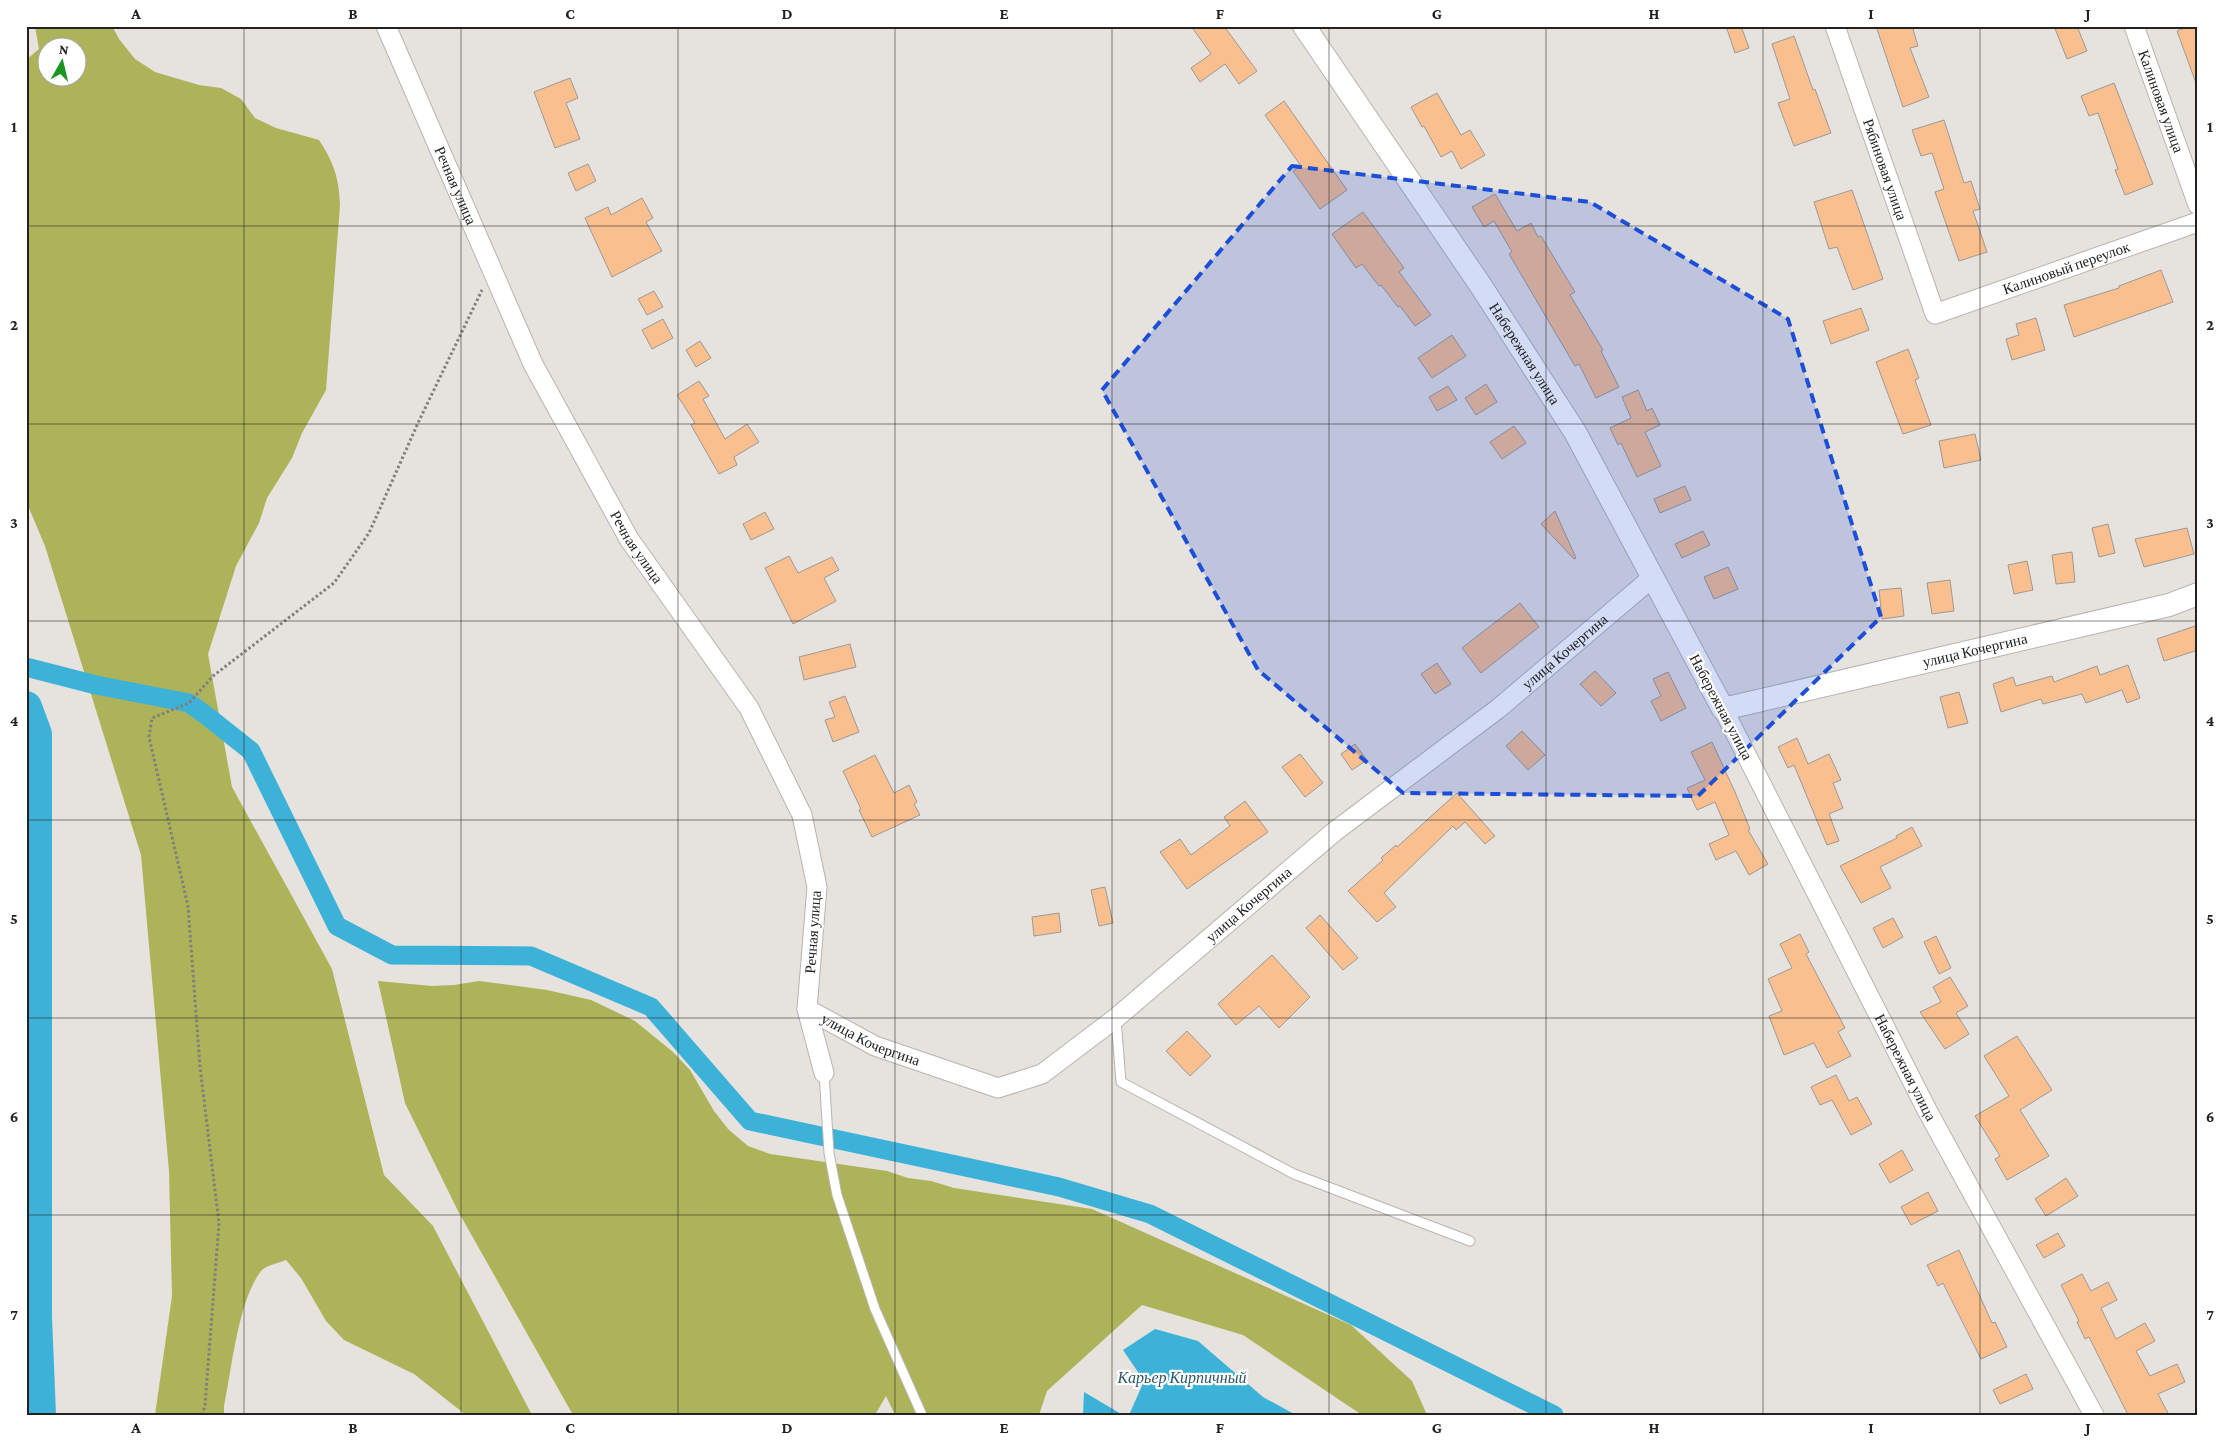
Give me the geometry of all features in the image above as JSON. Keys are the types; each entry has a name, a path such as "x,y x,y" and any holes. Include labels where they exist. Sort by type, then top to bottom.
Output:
{"street":[{"name":"Речная улица","path":"386,26 533,364 629,539 749,708 802,815 817,886 807,1009 824,1073"},
{"name":"Набережная улица","path":"1304,26 1481,286 1574,432 1654,577 1723,709 1928,1112 2094,1415"},
{"name":"Рябиновая улица","path":"1835,26 1936,314"},
{"name":"Калиновая улица","path":"2134,26 2198,206"},
{"name":"Калиновый переулок","path":"1936,314 2198,222"},
{"name":"улица Кочергина","path":"807,1009 875,1046 998,1088 1042,1074 1116,1018 1334,832 1499,708 1654,577"},
{"name":"улица Кочергина","path":"1723,709 2169,605 2198,594"}],"lane":[{"path":"1116,1018 1121,1082 1294,1174 1470,1241"},
{"path":"824,1073 829,1153 837,1195 874,1309 922,1415"}],"path":[{"path":"202,1415 205,1405 219,1223 200,1067 188,906 149,737 152,718 189,703 213,676 334,583 368,533 418,423 492,269"}],"highlighted area":[{"path":"1292,166 1590,202 1788,319 1881,617 1698,796 1403,793 1258,670 1102,390"}],"green space":[{"path":"35,26 112,26 119,39 135,59 155,72 199,85 221,88 241,99 255,118 276,128 319,140 335,171 340,205 326,390 302,433 292,458 267,498 259,523 236,566 208,654 232,787 332,969 384,1175 433,1226 532,1415 466,1415 414,1374 344,1340 326,1321 301,1278 286,1260 261,1271 247,1299 237,1335 224,1415 155,1415 172,1296 169,1171 141,855 45,546 26,501 26,60 38,50 38,88 88,88 88,38 38,38 38,43"},
{"path":"378,981 432,986 479,981 547,990 591,1000 635,1021 673,1052 690,1070 714,1111 728,1129 748,1146 770,1154 887,1171 908,1178 931,1181 954,1188 1092,1209 1351,1325 1412,1381 1427,1415 1362,1415 1243,1335 1142,1305 1047,1391 1039,1415 895,1415 886,1396 875,1415 573,1415 458,1211 405,1103"}],"water":[{"name":"Карьер Кирпичный","path":"1155,1329 1198,1341 1263,1397 1296,1415 1129,1415 1144,1381 1123,1350"},
{"name":"Карьер Кирпичный","path":"1084,1392 1123,1415 1083,1415"}],"building":[{"path":"1191,26 1224,26 1257,71 1239,84 1225,64 1200,82 1191,68 1211,54"},
{"path":"1726,26 1741,26 1749,48 1735,53"},
{"path":"1876,26 1912,26 1918,46 1910,48 1929,97 1903,107"},
{"path":"2054,26 2077,26 2087,51 2067,59"},
{"path":"2189,26 2198,26 2198,83 2196,83 2177,31"},
{"path":"1794,36 1831,133 1794,146 1778,103 1790,99 1772,44"},
{"path":"570,78 578,98 566,103 580,139 555,148 534,92"},
{"path":"2114,83 2153,184 2125,195 2115,170 2118,169 2098,113 2089,116 2081,96"},
{"path":"1437,93 1461,135 1470,130 1485,155 1461,169 1452,151 1441,157 1411,107"},
{"path":"1284,101 1347,190 1320,209 1293,171 1301,166 1265,115"},
{"path":"1944,120 1964,183 1971,181 1980,209 1973,211 1987,252 1959,261 1935,192 1944,189 1932,153 1921,156 1912,130"},
{"path":"588,164 596,181 576,191 568,173"},
{"path":"1852,190 1883,279 1853,290 1837,247 1829,249 1814,202"},
{"path":"1495,194 1517,231 1531,223 1538,237 1541,236 1575,292 1570,295 1603,350 1601,351 1619,387 1596,398 1579,364 1575,366 1509,254 1512,252 1494,221 1484,227 1472,207"},
{"path":"642,198 653,218 646,222 662,251 612,277 585,218 608,207 611,215"},
{"path":"1363,212 1404,268 1399,272 1431,315 1415,326 1400,306 1398,307 1381,285 1379,286 1362,264 1356,268 1332,234"},
{"path":"2161,270 2173,302 2074,337 2064,305 2119,288 2119,286"},
{"path":"654,291 663,307 647,315 638,299"},
{"path":"1861,308 1869,330 1831,344 1823,321"},
{"path":"2036,318 2045,350 2012,360 2006,339 2019,335 2016,324"},
{"path":"663,319 673,338 652,349 642,330"},
{"path":"1452,335 1466,356 1432,378 1418,358"},
{"path":"700,341 711,358 696,367 686,350"},
{"path":"1908,349 1919,378 1915,380 1931,425 1903,434 1876,362"},
{"path":"699,381 709,396 703,399 725,439 747,424 759,442 734,457 737,465 719,474 691,425 695,423 677,395"},
{"path":"1486,384 1497,402 1476,415 1465,398"},
{"path":"1448,386 1457,400 1437,411 1429,397"},
{"path":"1638,390 1647,411 1652,408 1660,425 1645,432 1661,466 1637,477 1621,443 1618,445 1610,428 1631,418 1622,397"},
{"path":"1514,426 1526,443 1502,459 1490,442"},
{"path":"1975,434 1981,460 1944,468 1939,441"},
{"path":"1685,486 1691,500 1660,513 1654,499"},
{"path":"1555,511 1576,558 1574,559 1541,524"},
{"path":"765,512 774,529 751,540 743,524"},
{"path":"2108,524 2115,553 2099,557 2092,528"},
{"path":"2187,528 2194,554 2144,567 2135,539"},
{"path":"1703,531 1710,545 1682,558 1675,544"},
{"path":"2072,552 2075,582 2056,584 2052,555"},
{"path":"789,556 798,573 832,557 839,570 824,578 836,601 793,624 765,568"},
{"path":"2027,561 2033,590 2014,594 2008,565"},
{"path":"1728,567 1738,589 1714,599 1704,577"},
{"path":"1950,580 1954,611 1932,614 1927,583"},
{"path":"1901,588 1904,616 1882,619 1879,590"},
{"path":"1520,603 1539,627 1481,673 1462,648"},
{"path":"2198,625 2198,650 2164,661 2157,639"},
{"path":"850,644 856,667 804,680 799,657"},
{"path":"1437,663 1451,684 1435,694 1421,674"},
{"path":"2128,665 2140,698 2127,703 2122,690 2086,703 2082,694 2043,704 2041,699 2001,712 1993,684 2013,677 2016,686 2052,676 2054,682 2097,666 2100,675"},
{"path":"1595,671 1616,693 1601,706 1580,684"},
{"path":"1668,672 1686,708 1661,721 1651,701 1661,696 1653,679"},
{"path":"1959,692 1968,723 1948,728 1940,697"},
{"path":"845,696 859,732 833,742 825,720 835,717 829,702"},
{"path":"1522,731 1545,755 1528,770 1506,746"},
{"path":"1797,738 1808,764 1829,754 1841,780 1833,783 1843,808 1829,814 1839,841 1827,845 1794,765 1788,768 1778,747"},
{"path":"1712,742 1735,792 1750,829 1748,830 1768,864 1749,875 1736,851 1716,860 1709,844 1729,835 1715,802 1697,810 1687,788 1705,780 1691,752"},
{"path":"1355,744 1367,760 1352,770 1341,754"},
{"path":"1300,754 1323,783 1305,797 1282,767"},
{"path":"875,755 894,793 909,785 917,802 914,804 920,815 872,837 843,771"},
{"path":"1457,793 1495,836 1485,844 1465,822 1456,830 1453,826 1384,893 1396,907 1377,922 1348,891 1383,860 1381,858 1396,845 1397,847"},
{"path":"1245,801 1268,832 1187,889 1160,852 1180,839 1191,855 1230,826 1224,817"},
{"path":"1912,827 1922,846 1880,867 1891,888 1861,903 1840,866 1897,838 1896,836"},
{"path":"1105,887 1113,923 1099,926 1091,890"},
{"path":"1059,913 1061,932 1034,936 1032,917"},
{"path":"1320,915 1358,958 1343,970 1306,928"},
{"path":"1893,918 1903,937 1883,948 1873,928"},
{"path":"1800,934 1809,952 1806,954 1845,1028 1838,1032 1851,1056 1827,1068 1814,1043 1784,1055 1769,1016 1782,1011 1768,979 1792,968 1780,944"},
{"path":"1936,936 1951,968 1939,974 1924,942"},
{"path":"1272,955 1310,997 1279,1028 1259,1006 1236,1025 1218,1004"},
{"path":"1950,977 1968,1006 1956,1013 1969,1034 1945,1049 1920,1012 1941,1002 1933,987"},
{"path":"1187,1031 1211,1056 1190,1076 1166,1051"},
{"path":"2017,1036 2052,1090 2020,1110 2049,1156 2007,1180 1995,1159 2000,1156 1975,1116 2009,1096 1984,1056"},
{"path":"1836,1075 1849,1101 1857,1097 1872,1124 1851,1135 1832,1100 1820,1105 1811,1087"},
{"path":"1902,1150 1913,1170 1890,1183 1879,1164"},
{"path":"2066,1178 2078,1196 2046,1216 2035,1199"},
{"path":"1928,1192 1938,1211 1911,1225 1901,1207"},
{"path":"2058,1233 2065,1246 2044,1258 2036,1245"},
{"path":"1959,1250 1992,1323 1995,1322 2007,1347 1981,1359 1943,1283 1938,1286 1927,1265"},
{"path":"2082,1274 2091,1291 2108,1282 2117,1300 2101,1308 2116,1339 2145,1323 2155,1341 2136,1351 2150,1376 2177,1364 2185,1382 2158,1394 2169,1415 2128,1415 2089,1337 2085,1339 2077,1322 2079,1321 2061,1285"},
{"path":"2026,1374 2033,1389 2000,1404 1993,1390"}],"waterway":[{"path":"26,667 96,685 189,703 207,716 251,751 337,926 392,955 531,956 651,1007 750,1121 1059,1187 1150,1214 1554,1415"},
{"path":"26,707 36,734 36,1317 40,1415"}]}
